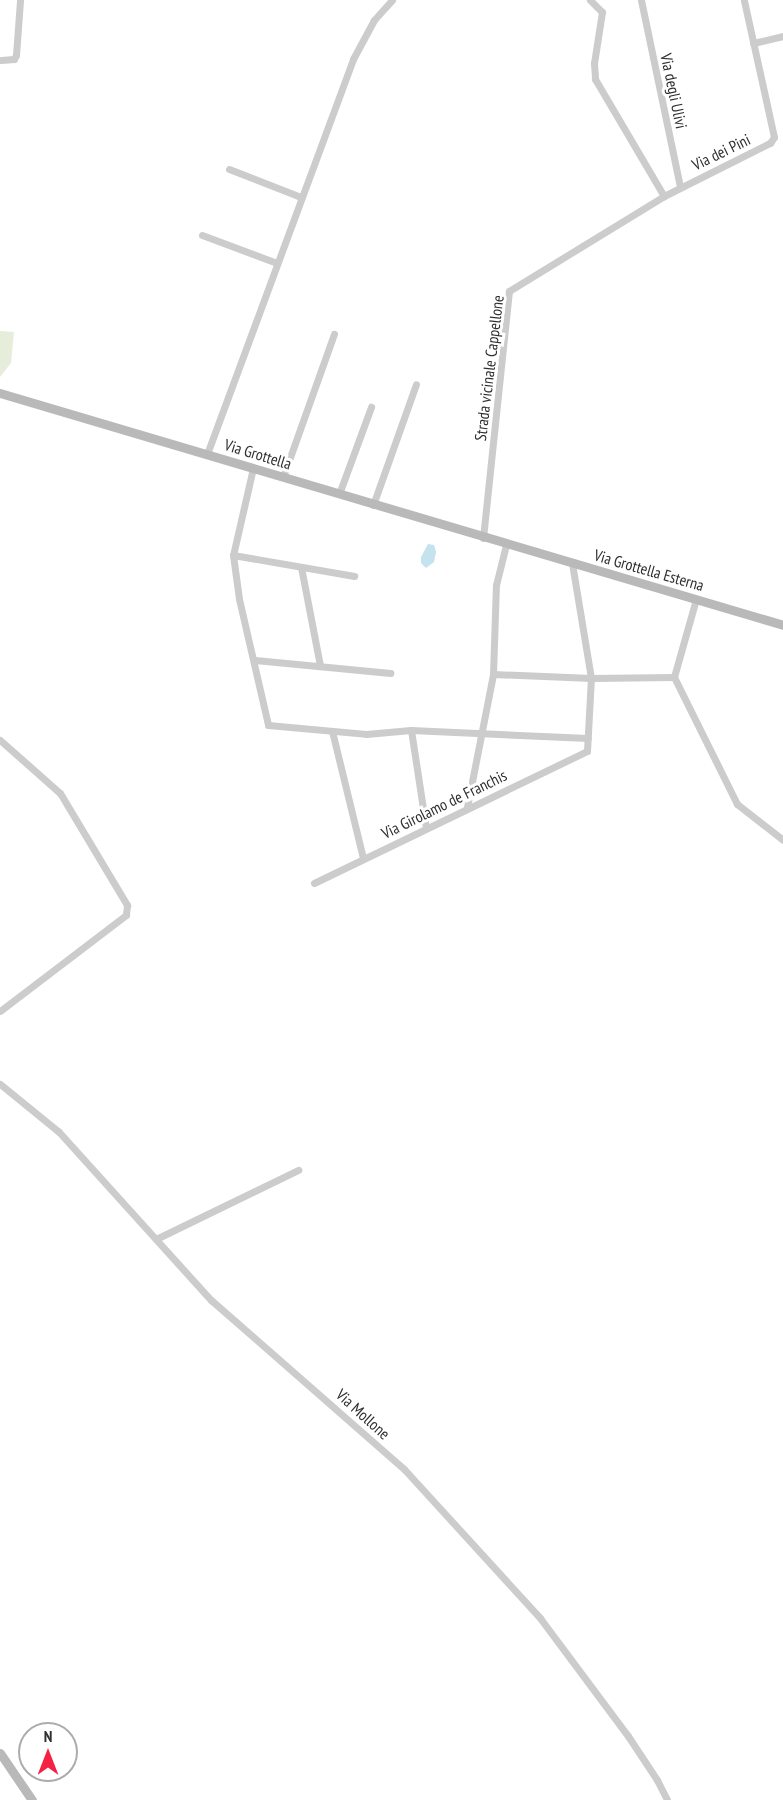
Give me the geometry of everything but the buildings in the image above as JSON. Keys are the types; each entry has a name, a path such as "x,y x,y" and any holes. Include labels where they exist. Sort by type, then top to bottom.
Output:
{"street":[{"path":"1,60 14,58 16,55 20,0"},
{"path":"207,454 361,41 382,9 392,0"},
{"path":"590,0 602,12 594,63 595,79 664,196"},
{"name":"Via degli Ulivi","path":"641,0 680,187"},
{"name":"Via dei Pini","path":"680,187 770,143 774,137 744,0"},
{"path":"753,43 783,36"},
{"path":"229,169 302,197"},
{"name":"Strada vicinale Cappellone","path":"483,538 509,291 680,187"},
{"path":"202,235 277,263"},
{"path":"283,477 334,334"},
{"path":"374,505 416,384"},
{"name":"Via Grottella","path":"0,393 506,545"},
{"path":"339,494 371,407"},
{"path":"253,468 233,555 239,599 255,660 268,725 366,734 411,730 588,738 591,678 572,563"},
{"path":"467,807 493,674 496,585 506,545"},
{"name":"Via Grottella Esterna","path":"506,545 783,625"},
{"path":"233,555 354,576"},
{"path":"300,567 320,666"},
{"path":"696,599 674,677 737,804 783,840"},
{"path":"255,660 390,673"},
{"path":"493,674 591,678 674,677"},
{"path":"411,730 426,828"},
{"path":"332,731 363,858"},
{"name":"Via Girolamo de Franchis","path":"314,883 467,807 587,751 588,738"},
{"path":"0,740 60,793 127,905 126,915 0,1011"},
{"name":"Via Mollone","path":"0,1084 60,1132 158,1238 211,1300 404,1470 525,1602 628,1736 657,1779 667,1800"},
{"path":"158,1238 298,1170"},
{"path":"0,1753 33,1800"}],"green space":[{"path":"0,331 14,332 11,363 0,377"}],"water":[{"path":"428,544 434,545 436,552 434,562 426,568 421,563 421,557"}]}
